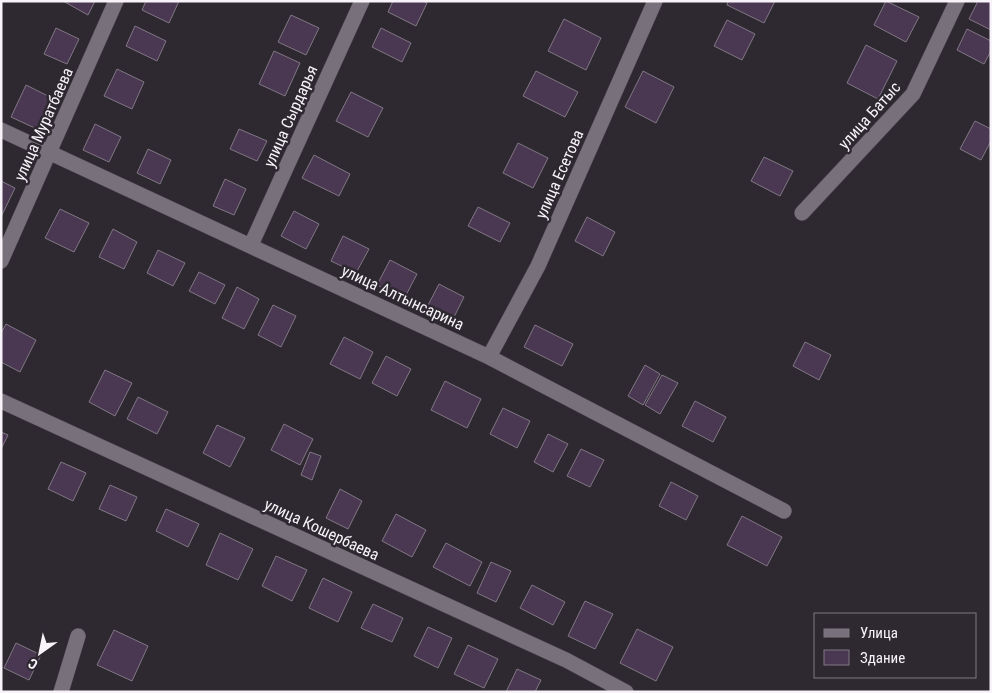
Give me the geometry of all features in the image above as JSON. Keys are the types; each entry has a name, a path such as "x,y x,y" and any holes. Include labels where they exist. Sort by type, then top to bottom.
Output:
{"street":[{"name":"улица Муратбаева","path":"1,261 116,1"},
{"name":"улица Сырдарья","path":"251,245 362,1"},
{"name":"улица Есетова","path":"489,357 538,266 655,1"},
{"name":"улица Батыс","path":"802,213 913,94 957,1"},
{"name":"улица Алтынсарина","path":"1,130 489,357 784,511"},
{"name":"улица Кошербаева","path":"1,401 566,660 626,692"},
{"path":"61,692 78,636"}],"building":[{"path":"63,1 95,1 88,15"},
{"path":"146,1 179,1 169,23 142,10"},
{"path":"393,1 423,1 427,3 416,26 388,12"},
{"path":"728,1 775,1 764,23 727,5"},
{"path":"886,1 919,17 906,42 874,25"},
{"path":"978,1 991,1 991,30 969,19"},
{"path":"291,15 319,28 306,55 278,42"},
{"path":"564,19 601,38 586,70 548,51"},
{"path":"727,20 755,34 742,60 714,46"},
{"path":"135,26 166,41 157,61 126,46"},
{"path":"56,28 79,39 67,64 44,54"},
{"path":"381,28 411,43 402,62 372,47"},
{"path":"967,29 991,41 991,51 984,64 957,50"},
{"path":"866,45 897,61 878,99 847,83"},
{"path":"274,51 300,63 285,96 259,84"},
{"path":"117,69 144,82 132,109 104,96"},
{"path":"536,71 578,92 565,117 523,96"},
{"path":"643,71 674,87 656,123 625,107"},
{"path":"26,85 54,99 39,130 11,117"},
{"path":"351,92 383,108 368,137 336,121"},
{"path":"975,121 991,129 991,141 981,160 960,149"},
{"path":"95,124 121,137 109,162 83,150"},
{"path":"239,129 267,141 257,161 230,149"},
{"path":"518,143 548,158 533,188 503,173"},
{"path":"148,149 171,160 160,184 137,173"},
{"path":"314,155 350,174 339,196 302,178"},
{"path":"764,157 793,171 780,196 751,181"},
{"path":"225,179 246,189 234,215 213,206"},
{"path":"1,181 15,188 1,217"},
{"path":"478,207 510,223 500,242 468,226"},
{"path":"60,209 89,223 74,252 45,238"},
{"path":"294,211 319,224 306,249 281,236"},
{"path":"587,217 615,232 603,256 575,241"},
{"path":"113,229 137,242 124,269 99,257"},
{"path":"343,236 369,249 356,273 331,261"},
{"path":"158,250 185,263 173,286 147,273"},
{"path":"390,260 417,274 404,299 377,285"},
{"path":"199,272 225,285 215,304 189,291"},
{"path":"439,284 464,297 452,321 426,309"},
{"path":"237,287 259,299 244,329 222,318"},
{"path":"273,305 296,316 281,347 258,335"},
{"path":"6,324 36,340 20,372 1,362 1,333"},
{"path":"535,325 573,344 562,366 524,347"},
{"path":"344,337 373,352 360,379 330,364"},
{"path":"805,342 831,355 819,380 793,366"},
{"path":"386,356 411,369 397,396 372,383"},
{"path":"645,365 660,374 643,405 628,396"},
{"path":"105,370 132,383 115,416 89,402"},
{"path":"662,375 678,383 660,414 645,405"},
{"path":"445,381 481,399 467,428 431,410"},
{"path":"138,397 168,412 157,434 127,419"},
{"path":"695,401 726,417 713,442 682,426"},
{"path":"503,408 530,421 517,448 490,434"},
{"path":"284,424 313,439 300,465 271,450"},
{"path":"217,425 245,438 230,467 203,453"},
{"path":"1,432 8,435 1,449"},
{"path":"548,434 568,444 553,472 534,462"},
{"path":"581,449 604,460 590,487 567,476"},
{"path":"310,452 321,456 312,480 301,475"},
{"path":"61,462 86,473 73,501 48,489"},
{"path":"671,482 698,496 686,520 659,506"},
{"path":"110,485 137,497 126,521 99,509"},
{"path":"340,489 362,501 348,529 326,518"},
{"path":"166,509 199,524 188,547 156,531"},
{"path":"396,514 426,530 412,557 382,541"},
{"path":"742,516 782,537 767,566 727,545"},
{"path":"220,533 253,549 238,580 206,565"},
{"path":"446,543 482,562 470,586 433,567"},
{"path":"276,556 307,570 292,601 262,586"},
{"path":"491,562 511,571 496,602 477,593"},
{"path":"323,578 352,592 338,622 309,608"},
{"path":"532,585 565,602 553,625 520,608"},
{"path":"585,601 613,614 595,649 568,636"},
{"path":"373,604 403,618 392,642 361,628"},
{"path":"428,627 452,638 438,668 414,656"},
{"path":"637,629 673,647 656,681 620,663"},
{"path":"114,630 148,646 132,681 97,665"},
{"path":"16,643 41,655 29,680 4,668"},
{"path":"468,645 498,659 484,688 454,674"},
{"path":"517,669 541,680 535,692 506,692"}]}
